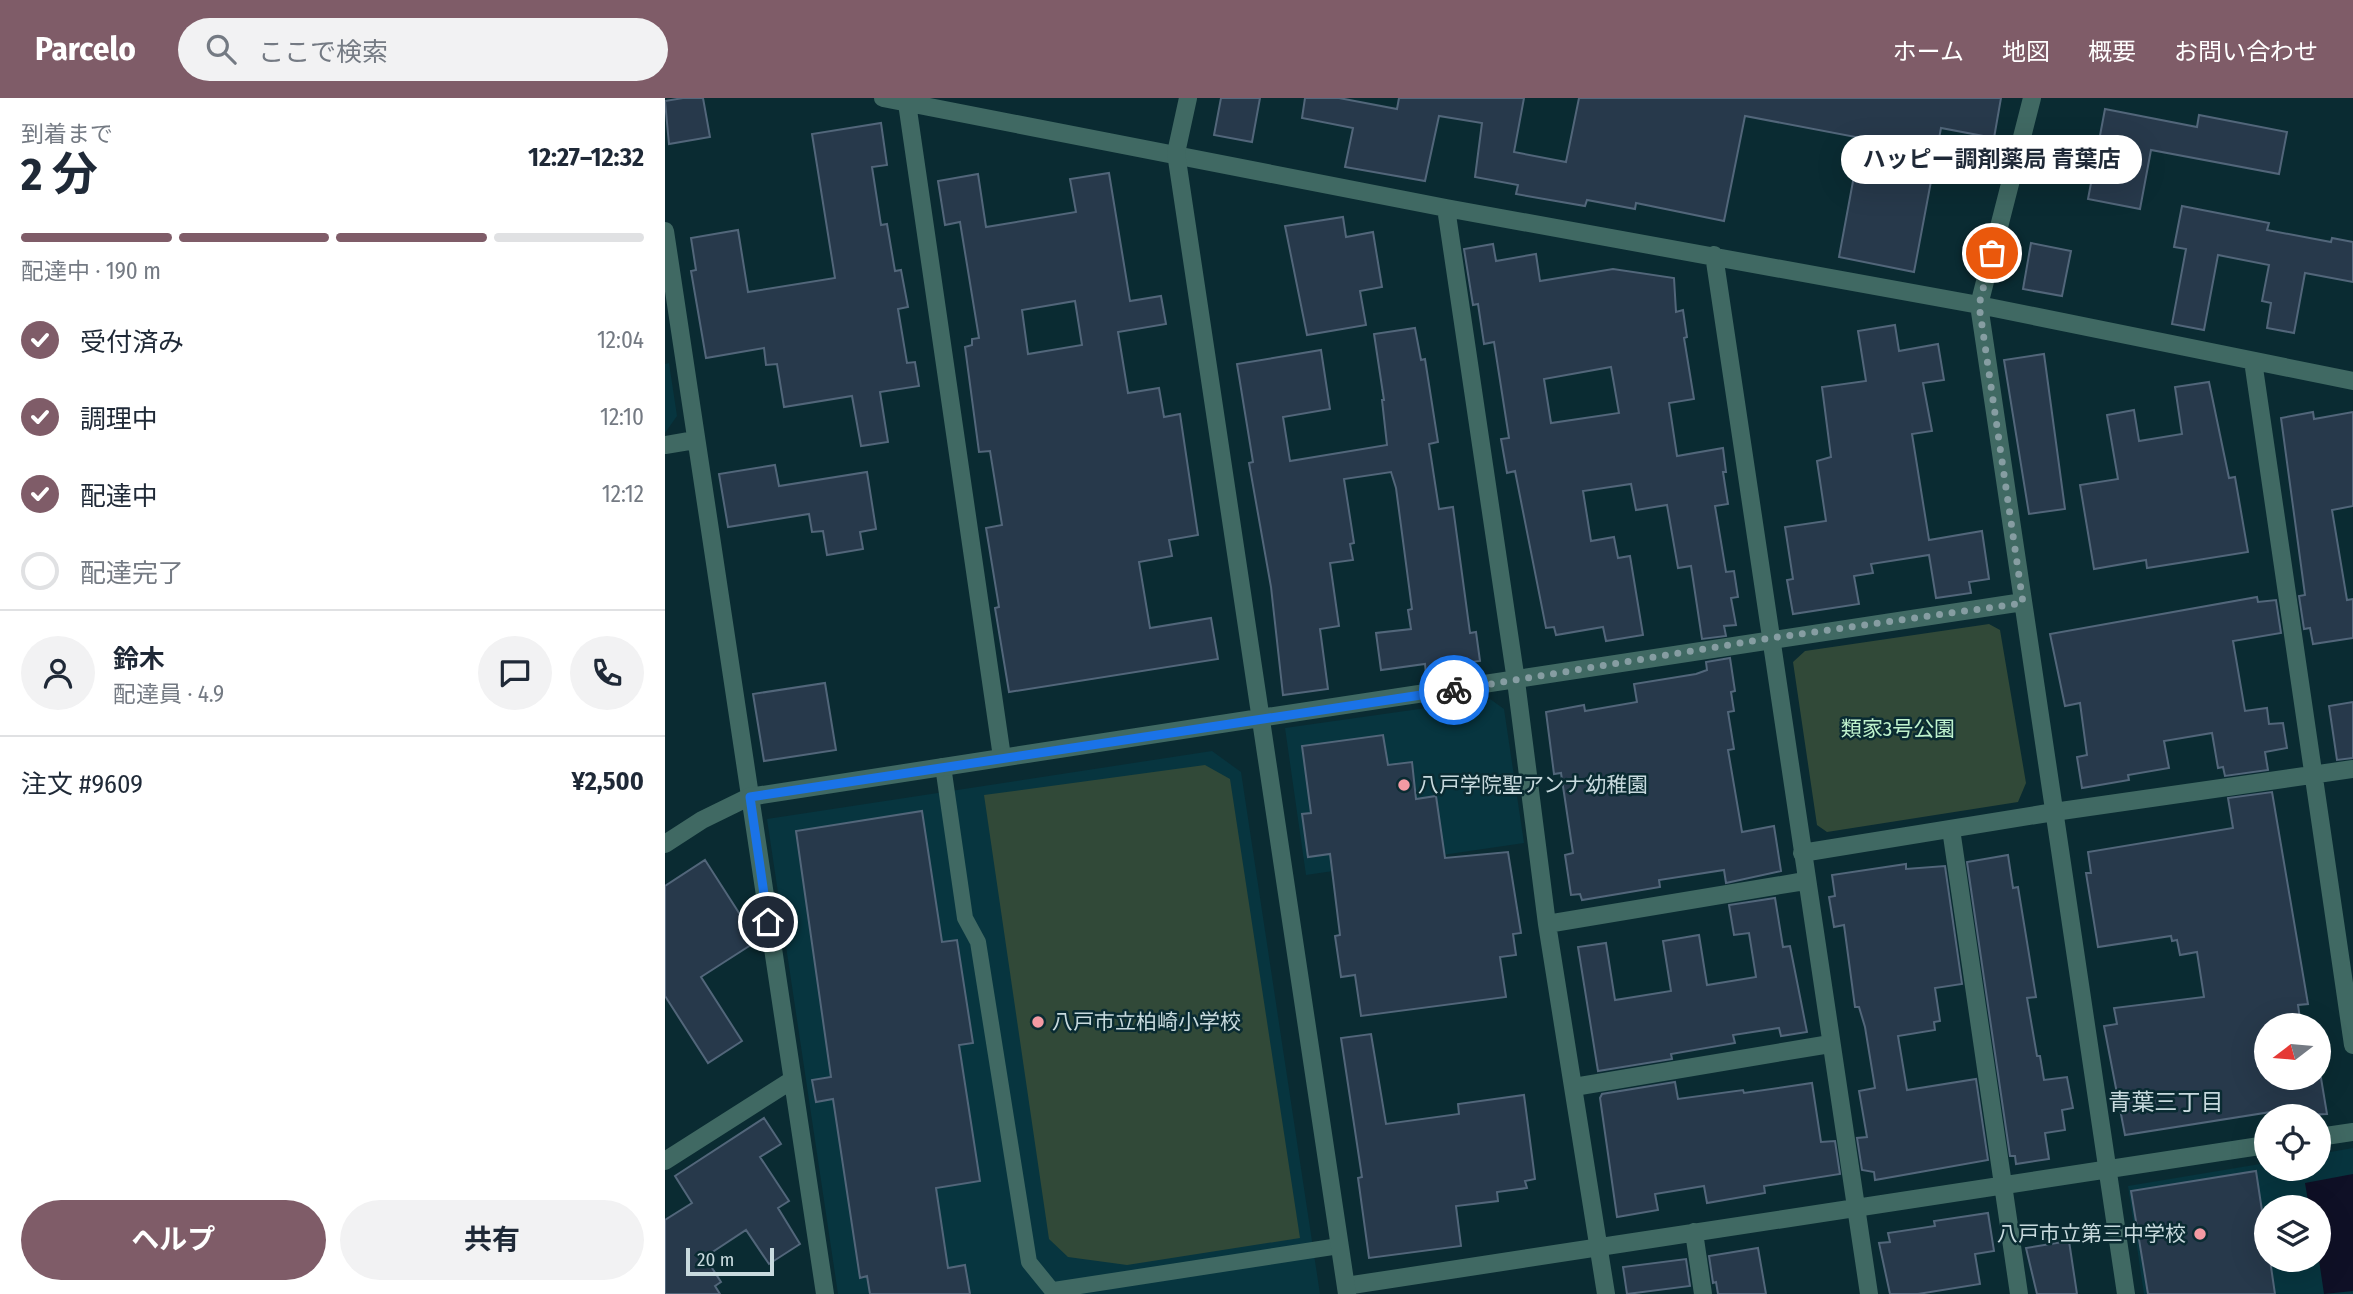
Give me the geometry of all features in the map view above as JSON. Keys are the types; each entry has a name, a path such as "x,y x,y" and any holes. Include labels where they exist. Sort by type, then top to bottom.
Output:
{"street":[{"path":"883,98 1177,153 1446,208 1979,305 2353,381"},
{"path":"1188,98 1177,153 1346,1290 1599,1246 2004,1187 2254,1147"},
{"path":"2032,98 1979,305 2126,1294"},
{"path":"907,103 1002,757"},
{"path":"1446,208 1516,681 1547,923 1606,1294"},
{"path":"665,231 825,1294"},
{"path":"1714,255 1805,881 1869,1294"},
{"path":"2253,360 2353,1045"},
{"path":"665,444 695,440"},
{"path":"665,844 702,820 750,797 1516,681 1771,638 2023,603"},
{"path":"1802,853 2054,812 2353,769"},
{"path":"1951,829 2019,1294"},
{"path":"1547,923 1805,881"},
{"path":"1574,1087 1830,1044"},
{"path":"665,1161 792,1080"},
{"path":"2331,1135 2353,1132"},
{"path":"1694,1232 1703,1294"}],"lane":[{"path":"943,766 965,918 978,942 1029,1262 1054,1292 1339,1246"}],"shaded area":[{"path":"669,363 677,416 665,433 665,364"},
{"name":"八戸学院聖アンナ幼稚園","path":"1490,699 1504,709 1524,843 1306,875 1285,728"},
{"name":"八戸市立柏崎小学校","path":"1212,751 1241,772 1320,1294 838,1294 767,819"},
{"name":"八戸市立第三中学校","path":"2353,1148 2353,1294 2144,1294 2128,1186 2254,1165 2254,1181 2331,1181 2331,1152"},
{"path":"2353,1174 2353,1291 2324,1294 2321,1272 2331,1272 2331,1195 2307,1195 2305,1183 2331,1181 2331,1178"}],"green space":[{"name":"類家3号公園","path":"1989,624 2000,630 2026,783 2018,802 1827,832 1817,825 1793,662 1805,651"},
{"path":"1205,765 1230,779 1300,1238 1127,1265 1068,1257 1049,1239 984,795"}],"building":[{"path":"703,98 710,137 669,144 665,101"},
{"path":"1221,98 1260,98 1252,142 1214,135"},
{"path":"1305,98 1339,98 1397,109 1399,98 1524,98 1514,152 1566,162 1579,98 2001,98 1994,138 1941,128 1914,272 1839,257 1861,138 1745,116 1724,221 1636,203 1635,209 1587,200 1585,206 1516,194 1518,185 1475,177 1482,123 1439,116 1425,181 1345,167 1353,128 1302,118"},
{"path":"2105,109 2197,127 2199,115 2287,132 2279,174 2151,150 2140,209 2088,199"},
{"path":"881,123 887,165 872,167 881,225 887,224 895,271 901,270 908,307 898,309 907,363 915,362 919,386 880,392 888,442 861,446 852,396 784,407 777,364 766,365 764,348 706,358 691,271 696,270 691,238 738,230 748,292 835,278 812,134"},
{"path":"1109,173 1130,301 1161,296 1166,324 1118,332 1128,393 1159,388 1164,417 1180,414 1198,535 1169,540 1172,556 1139,562 1150,628 1211,618 1218,659 1009,692 995,608 999,607 986,528 1002,525 990,451 979,452 965,347 972,345 972,339 979,338 960,222 945,225 938,181 978,174 986,227 1076,212 1070,179","holes":["1075,301 1082,345 1028,354 1022,310"]},
{"path":"2182,206 2269,223 2267,230 2331,242 2332,238 2353,242 2353,282 2305,273 2294,333 2267,328 2271,303 2262,301 2269,265 2218,255 2204,330 2172,324 2186,249 2174,247"},
{"path":"1343,217 1346,237 1373,232 1382,287 1360,291 1366,325 1307,335 1285,226"},
{"path":"2031,243 2071,251 2062,296 2023,289"},
{"path":"1493,244 1496,261 1536,254 1540,281 1613,269 1674,278 1676,312 1683,310 1687,337 1684,338 1694,399 1669,403 1677,456 1723,448 1726,472 1723,472 1728,504 1715,506 1726,572 1734,571 1738,597 1731,598 1736,625 1724,626 1726,636 1702,639 1691,566 1678,568 1667,505 1636,510 1631,484 1583,491 1591,541 1614,537 1618,558 1630,556 1643,635 1606,641 1603,627 1556,635 1554,627 1546,628 1515,471 1507,473 1501,439 1509,438 1494,342 1484,344 1478,304 1473,305 1464,249","holes":["1611,367 1619,413 1551,423 1544,379"]},
{"path":"1895,325 1899,351 1938,344 1944,380 1923,383 1932,431 1912,434 1929,540 1982,531 1989,579 1969,582 1971,593 1936,598 1929,555 1871,564 1873,573 1854,576 1859,604 1793,614 1787,580 1793,579 1785,527 1826,521 1817,461 1831,457 1822,387 1866,381 1858,331"},
{"path":"1415,328 1421,360 1425,359 1438,442 1429,444 1439,509 1453,507 1470,633 1476,632 1480,661 1463,663 1464,669 1426,674 1425,664 1381,670 1376,633 1411,629 1408,610 1412,609 1396,488 1391,472 1344,479 1354,543 1350,544 1353,560 1330,563 1339,626 1320,629 1328,689 1283,695 1271,587 1249,463 1253,462 1237,364 1321,350 1330,409 1283,417 1290,461 1387,445 1384,400 1374,334"},
{"path":"2044,354 2065,509 2029,514 2004,360"},
{"path":"2209,382 2229,478 2235,477 2248,552 2147,568 2146,560 2094,569 2080,485 2118,479 2107,415 2134,410 2139,441 2182,434 2175,387"},
{"path":"2313,412 2314,419 2353,412 2353,506 2332,510 2347,600 2353,599 2353,638 2313,644 2310,628 2304,629 2299,596 2305,595 2281,418"},
{"path":"775,465 779,486 867,472 876,529 860,532 863,549 827,555 823,531 812,532 809,514 728,527 719,474"},
{"path":"2257,597 2258,602 2276,600 2281,633 2233,641 2245,711 2267,708 2269,724 2283,723 2287,748 2265,752 2268,770 2225,776 2223,767 2218,768 2212,733 2164,741 2169,768 2128,775 2129,780 2082,788 2077,757 2087,755 2080,703 2065,706 2050,634"},
{"path":"1730,658 1735,691 1731,692 1734,711 1728,712 1734,749 1728,750 1742,832 1774,826 1781,871 1726,883 1724,870 1659,880 1660,887 1582,900 1580,894 1571,895 1565,855 1573,853 1561,773 1554,774 1546,712 1584,705 1585,711 1637,702 1634,684 1696,674 1707,670 1706,662"},
{"path":"825,683 836,750 764,761 753,694"},
{"path":"2353,702 2353,758 2337,760 2329,706"},
{"path":"1383,735 1388,765 1412,762 1416,799 1436,796 1445,858 1508,852 1521,933 1513,934 1516,955 1500,957 1506,997 1361,1016 1355,975 1341,977 1335,936 1340,935 1330,854 1308,857 1302,814 1311,813 1302,746"},
{"path":"2272,792 2308,1004 2298,1005 2299,1013 2254,1013 2254,1090 2323,1090 2325,1104 2254,1104 2254,1115 2125,1135 2104,1026 2117,1024 2114,1008 2204,997 2197,952 2180,955 2177,940 2172,941 2171,936 2098,947 2086,873 2091,873 2088,852 2233,828 2228,798"},
{"path":"922,811 942,942 957,940 973,1043 959,1045 980,1181 936,1188 948,1268 965,1265 970,1294 870,1294 867,1276 860,1278 833,1099 816,1102 812,1080 831,1077 796,831"},
{"path":"2008,855 2013,888 2018,887 2036,997 2027,998 2037,1056 2040,1056 2044,1080 2067,1077 2073,1108 2062,1110 2065,1130 2045,1133 2049,1159 2016,1164 2015,1156 2010,1156 1967,862"},
{"path":"705,860 757,941 701,977 742,1041 708,1063 665,996 665,886"},
{"path":"1906,864 1906,869 1945,866 1962,984 1935,988 1940,1021 1934,1022 1935,1030 1898,1036 1907,1090 1976,1079 1988,1160 1875,1180 1874,1172 1862,1170 1857,1138 1867,1137 1859,1091 1875,1088 1865,1027 1859,1007 1855,1007 1844,925 1834,927 1829,897 1835,896 1832,875"},
{"path":"1775,898 1783,947 1790,946 1807,1032 1781,1036 1779,1028 1733,1035 1735,1043 1671,1054 1672,1059 1598,1071 1578,947 1606,943 1615,1000 1671,991 1663,941 1699,935 1707,985 1756,977 1749,933 1734,935 1729,905"},
{"path":"1371,1034 1386,1124 1459,1114 1458,1104 1524,1095 1535,1179 1525,1181 1527,1188 1497,1192 1498,1201 1456,1206 1461,1246 1369,1258 1358,1178 1362,1177 1341,1038"},
{"path":"1675,1082 1678,1099 1812,1083 1821,1142 1835,1141 1840,1174 1764,1186 1765,1193 1707,1203 1704,1186 1655,1194 1658,1210 1617,1217 1600,1098 1602,1094"},
{"path":"764,1118 781,1144 760,1157 789,1201 778,1208 800,1244 769,1264 746,1230 705,1257 721,1282 715,1286 720,1294 665,1294 665,1220 692,1203 675,1176"},
{"path":"2254,1171 2254,1181 2258,1181 2260,1195 2254,1195 2254,1272 2272,1272 2275,1294 2148,1294 2131,1191"},
{"path":"1988,1213 1994,1251 1975,1254 1980,1284 1918,1294 1890,1294 1879,1243 1890,1242 1888,1233 1935,1226 1934,1221"},
{"path":"2069,1241 2077,1294 2037,1294 2026,1248"},
{"path":"1758,1248 1766,1294 1718,1294 1716,1282 1713,1283 1709,1256"},
{"path":"1686,1259 1690,1286 1627,1294 1623,1267"}],"way so far":[{"path":"1454,690 1771,638 2023,603 1979,305 1992,253"}],"place":[{"name":"ハッピー調剤薬局 青葉店","path":"1992,253"},
{"name":"八戸学院聖アンナ幼稚園","path":"1404,785"},
{"name":"八戸市立柏崎小学校","path":"1038,1022"},
{"name":"八戸市立第三中学校","path":"2200,1234"}],"district":[{"name":"青葉三丁目","path":"2166,1102"}],"route":[{"path":"768,922 750,797 1454,690"}]}
